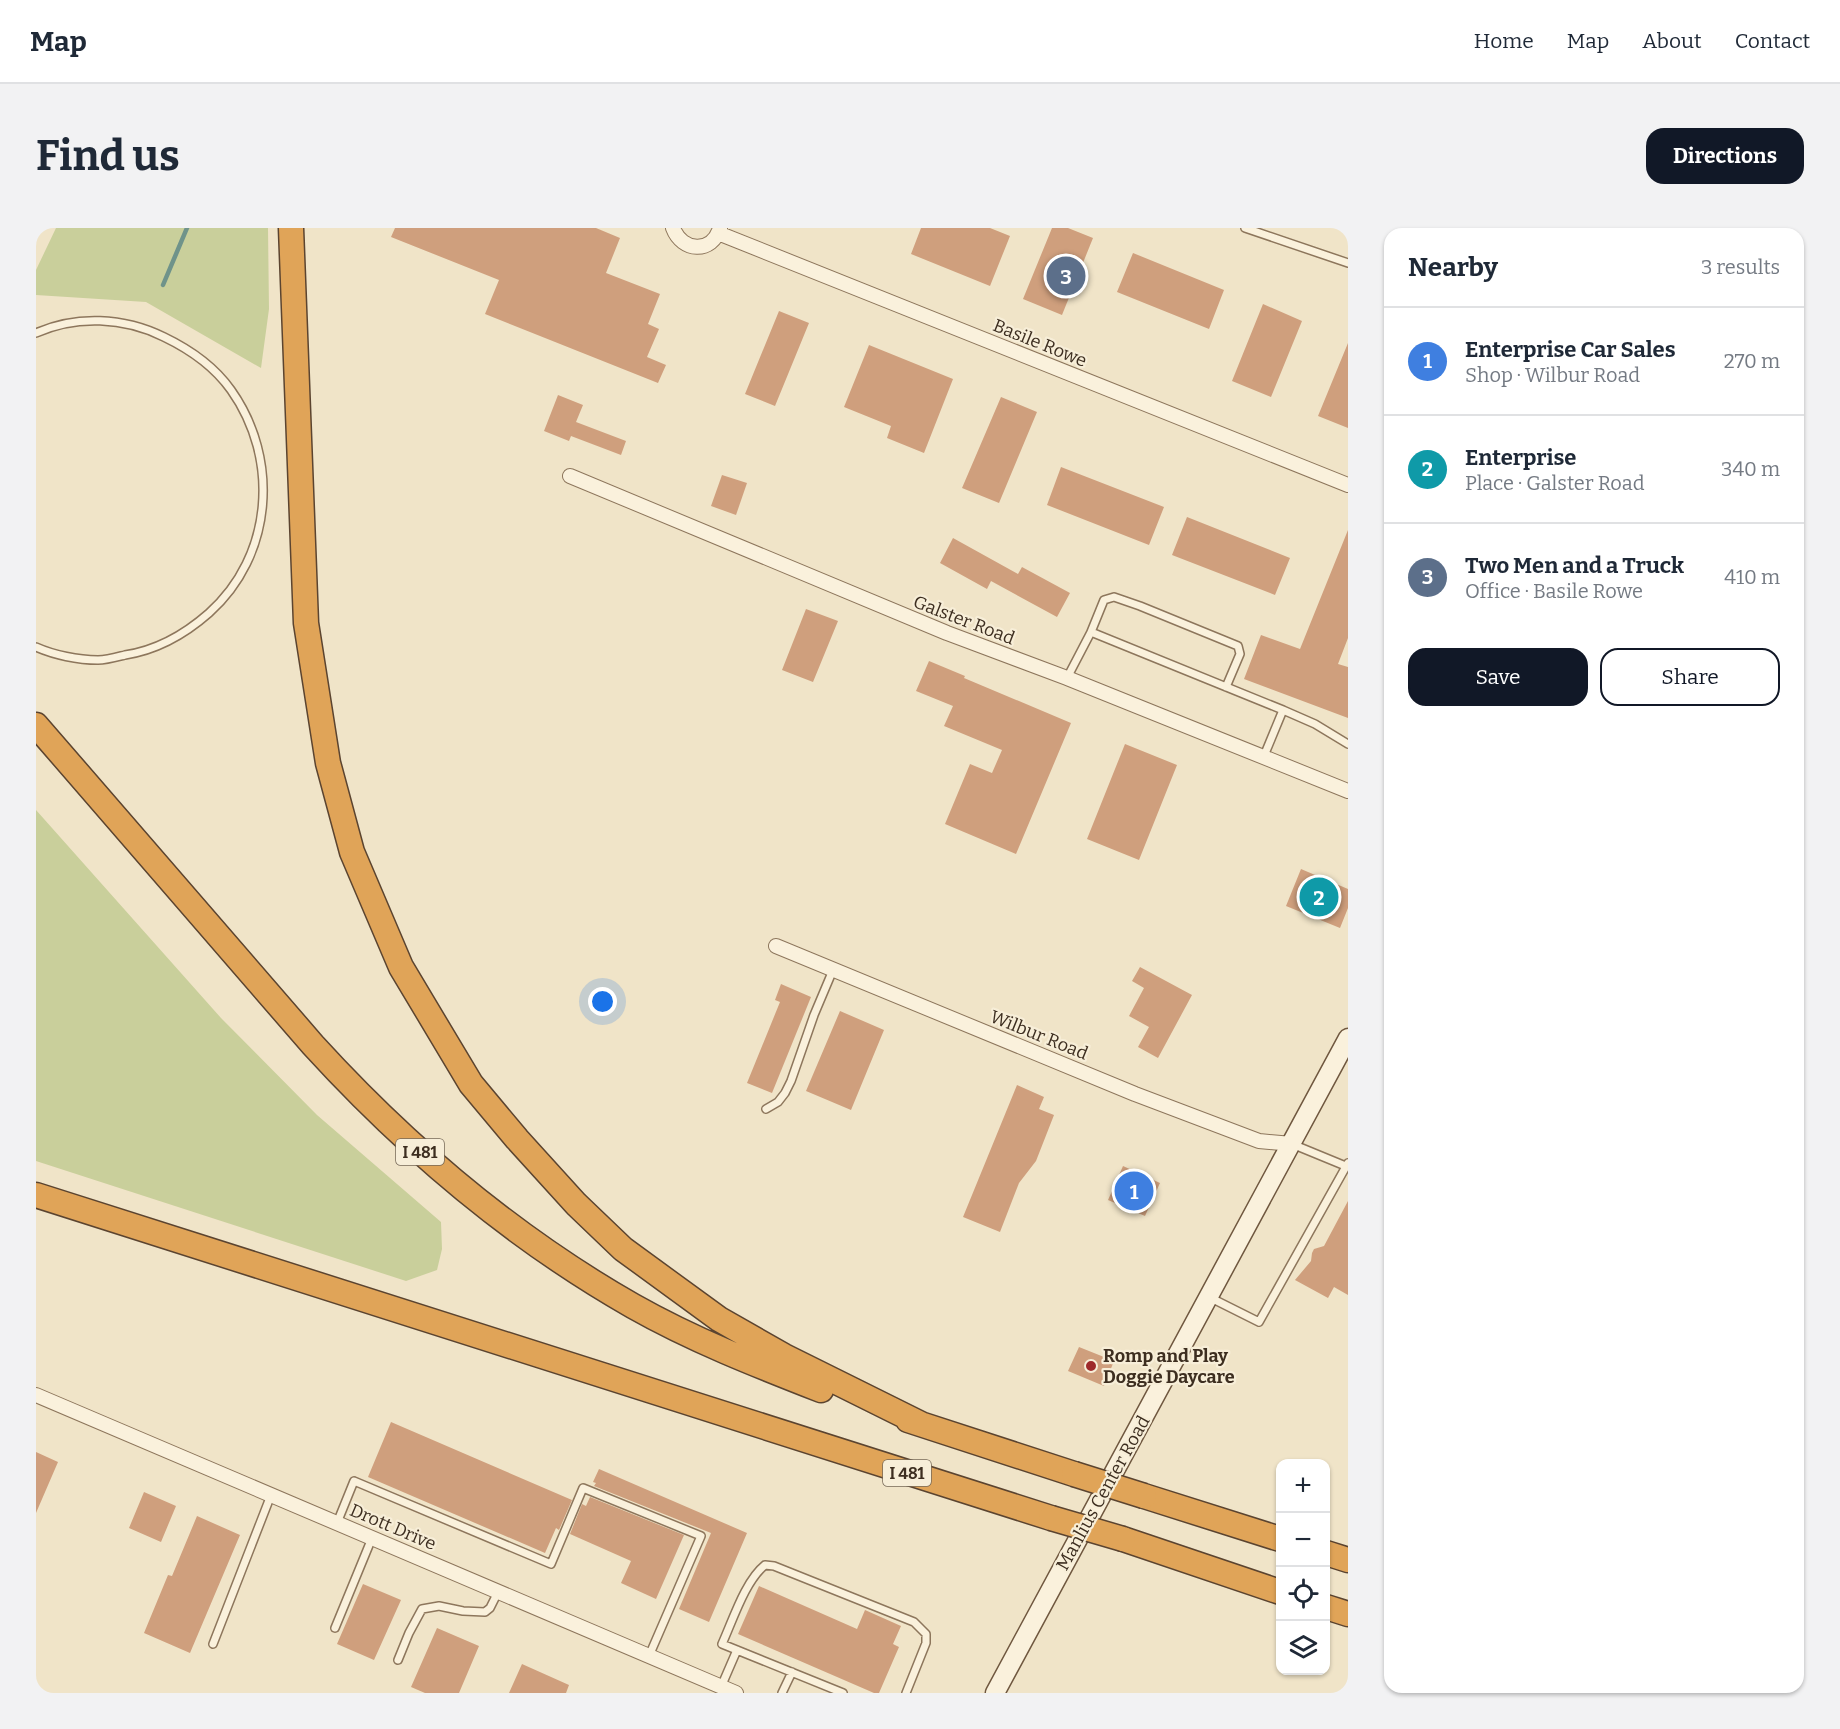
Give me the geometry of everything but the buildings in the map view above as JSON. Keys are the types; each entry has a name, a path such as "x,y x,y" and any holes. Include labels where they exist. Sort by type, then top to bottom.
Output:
{"highway":[{"path":"291,228 306,623 328,763 352,852 401,967 471,1084 576,1204 623,1249 719,1319 784,1356 921,1424"},
{"name":"I 481","path":"36,725 313,1046 360,1097 471,1197 572,1270 635,1307 716,1347 830,1394 1276,1537"},
{"name":"I 481","path":"36,1194 1123,1539 1276,1590"},
{"path":"1330,1554 1348,1560"},
{"path":"1330,1608 1348,1614"}],"main road":[{"name":"Manlius Center Road","path":"995,1693 1292,1144 1338,1065 1348,1038"}],"street":[{"name":"Basile Rowe","path":"673,228 685,245 695,247 704,246 712,241 719,231 1348,485"},
{"name":"Galster Road","path":"570,476 947,633 1067,678 1348,791"},
{"name":"Wilbur Road","path":"776,946 1135,1094 1259,1141 1292,1144"},
{"name":"Drott Drive","path":"36,1395 736,1693"}],"lane":[{"path":"1250,229 1348,263"},
{"path":"36,333 49,327 84,320 118,322 150,330 178,344 206,363 231,389 250,422 264,479 264,498 257,538 244,572 222,602 185,633 168,643 138,653 99,660 62,655 36,647"},
{"path":"1067,678 1091,632 1104,600 1114,597 1238,646 1240,654 1226,687"},
{"path":"1091,632 1283,710 1315,724 1348,744"},
{"path":"1264,756 1283,710"},
{"path":"766,1109 778,1102 791,1082 814,1015 833,970"},
{"path":"1209,1297 1259,1322 1348,1165 1292,1144"},
{"path":"337,1523 354,1481 551,1564 583,1488 701,1536 649,1656"},
{"path":"213,1644 271,1495"},
{"path":"335,1629 372,1538"},
{"path":"843,1693 723,1644 755,1576 765,1565 774,1566 914,1622 921,1627 926,1634 926,1643 906,1693"},
{"path":"398,1660 422,1609 439,1606 484,1612 490,1608 498,1592"},
{"path":"721,1687 737,1650"},
{"path":"782,1693 792,1672"},
{"path":"819,1693 823,1685"}],"green space":[{"path":"56,228 268,228 269,309 261,368 146,302 36,295 36,270"},
{"path":"36,810 221,1018 317,1115 441,1222 442,1249 437,1270 406,1281 36,1161"}],"waterway":[{"path":"163,285 187,228"}],"place":[{"name":"Two Men and a Truck","path":"1066,276"},
{"name":"Enterprise","path":"1319,897"},
{"name":"Enterprise Car Sales","path":"1134,1191"},
{"name":"Romp and Play Doggie Daycare","path":"1091,1366"}]}
